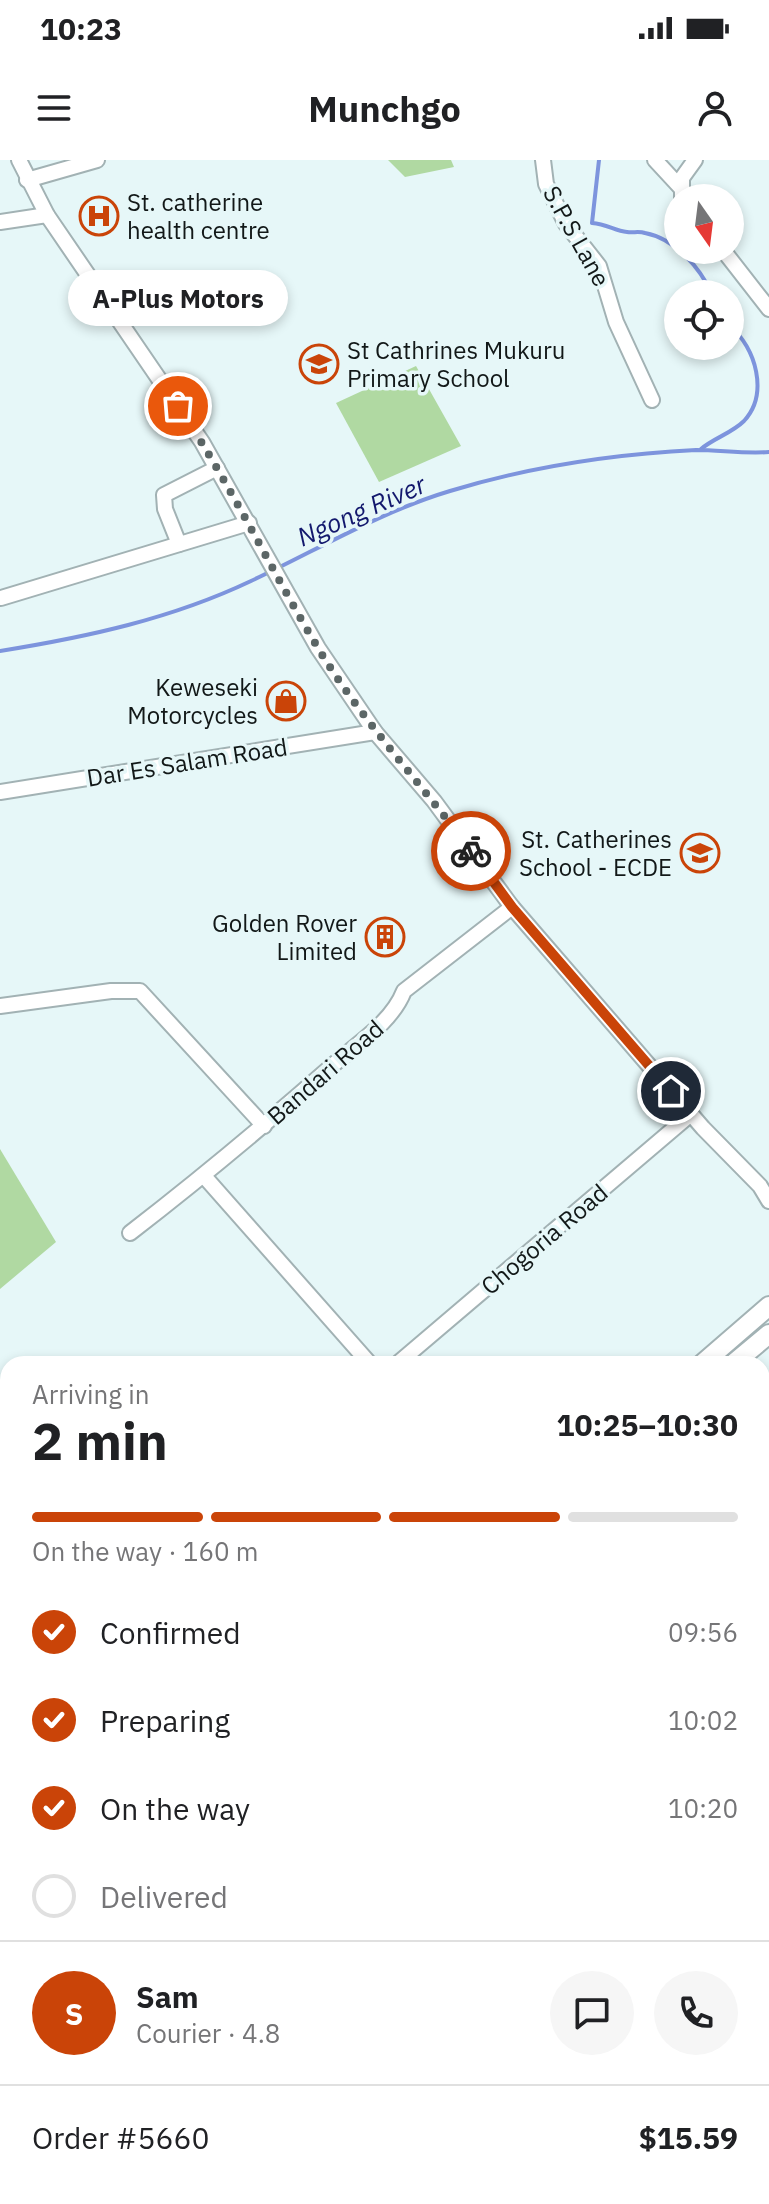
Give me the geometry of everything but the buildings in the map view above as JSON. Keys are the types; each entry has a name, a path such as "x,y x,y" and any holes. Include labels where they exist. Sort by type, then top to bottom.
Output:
{"main road":[{"path":"711,1356 769,1306"},
{"path":"743,1356 769,1334"}],"street":[{"path":"19,160 47,215 217,468 318,648 375,732 434,801 512,907 691,1114 765,1188 769,1201"},
{"path":"27,180 97,160"},
{"name":"S.P.S Lane","path":"543,160 546,184 566,224 599,266 616,322 652,400"},
{"path":"655,160 674,184"},
{"path":"684,184 695,160"},
{"path":"0,222 47,215"},
{"path":"734,264 769,309"},
{"path":"179,544 170,528 164,495 217,468"},
{"path":"1,598 249,523"},
{"name":"Dar Es Salam Road","path":"0,792 375,732"},
{"name":"Bandari Road","path":"130,1233 264,1126 398,1007 404,991 512,907"},
{"path":"0,1006 111,991 140,991 149,996 264,1126"},
{"name":"Chogoria Road","path":"406,1356 691,1114"},
{"path":"204,1176 363,1356"}],"green space":[{"path":"388,160 451,160 454,167 405,177"},
{"path":"416,366 461,446 379,482 336,403"},
{"path":"0,1149 56,1242 0,1289"}],"waterway":[{"name":"Ngong River","path":"599,160 592,223 623,231 643,232 667,241 686,256 704,280"},
{"name":"Ngong River","path":"701,449 734,429 752,410 756,398 756,372 744,342"},
{"name":"Ngong River","path":"0,651 97,633 190,606 251,581 399,510 480,483 572,463 634,455 696,450 769,452"}],"way so far":[{"path":"178,406 202,442 318,648 375,732 434,801 471,851"}],"place":[{"name":"St. catherine health centre","path":"99,216"},
{"name":"St Cathrines Mukuru Primary School","path":"319,364"},
{"name":"A-Plus Motors","path":"178,406"},
{"name":"Keweseki Motorcycles","path":"286,701"},
{"name":"St. Catherines School - ECDE","path":"700,853"},
{"name":"Golden Rover Limited","path":"385,937"}],"route":[{"path":"471,851 512,907 671,1091"}]}
